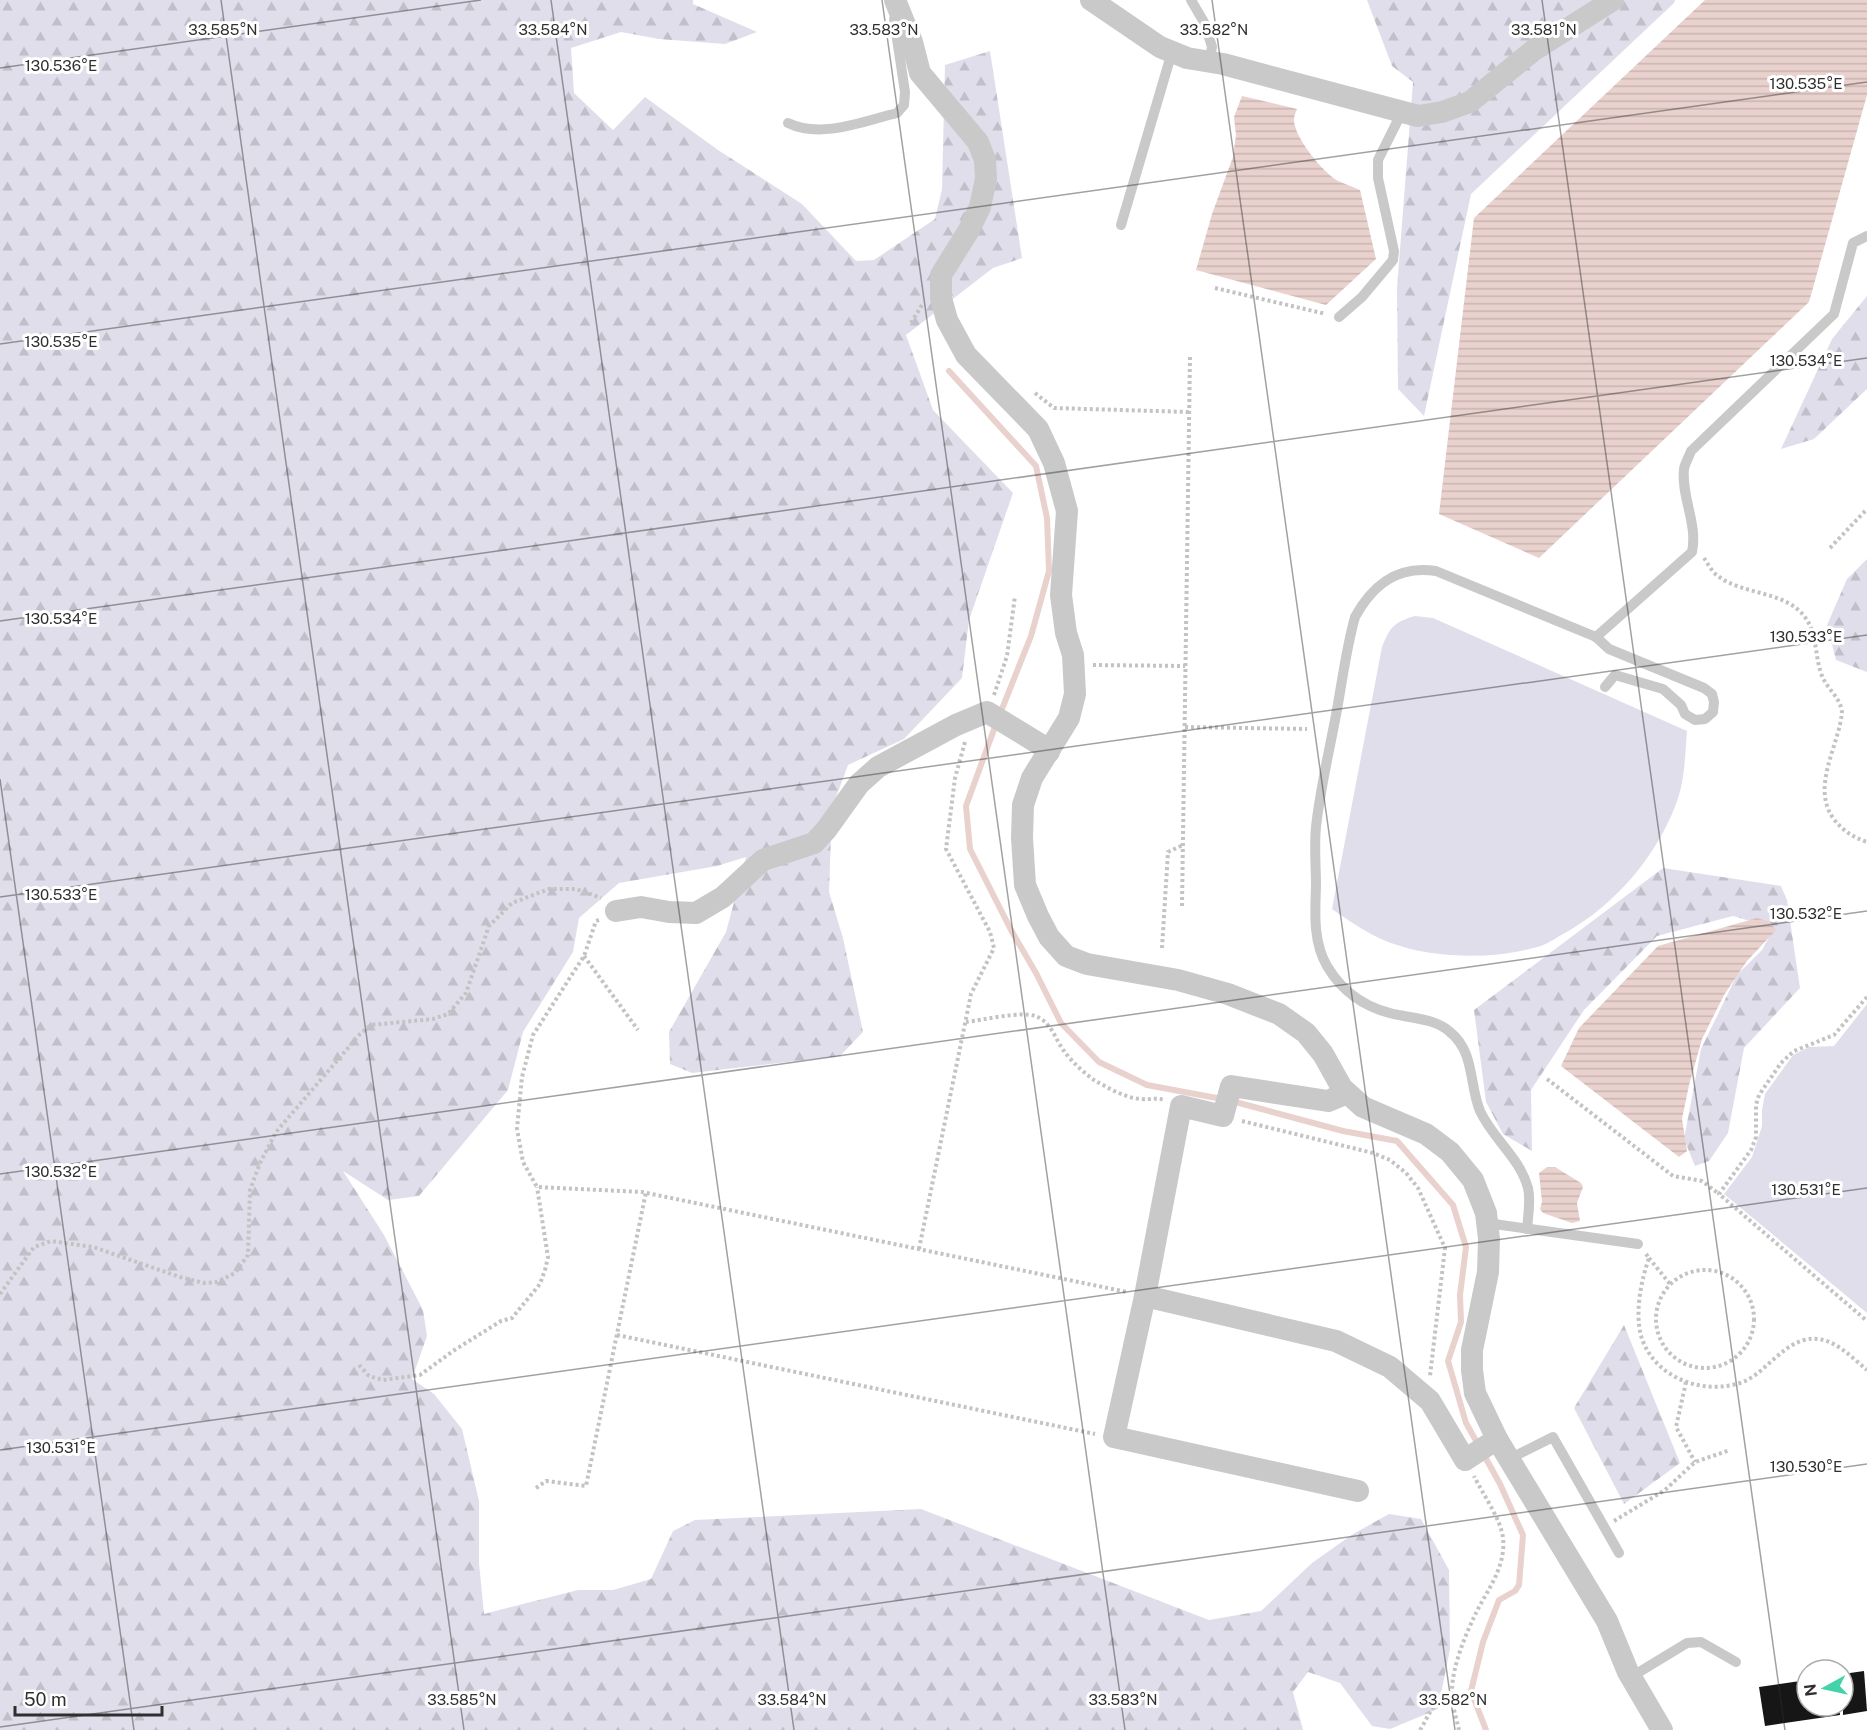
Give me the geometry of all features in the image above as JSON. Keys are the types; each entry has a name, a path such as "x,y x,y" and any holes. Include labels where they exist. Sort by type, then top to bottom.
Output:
{"street":[{"path":"895,0 912,42 920,73 978,142 985,160 986,179 980,207 969,230 941,275 941,298 947,320 966,355 1038,429 1054,463 1067,511 1061,596 1073,665 1075,694 1069,718 1032,778 1023,805 1022,838 1025,885 1049,937 1066,956 1087,964 1178,980 1228,994 1279,1014 1306,1033 1323,1054 1342,1088 1363,1107 1426,1134 1450,1152 1473,1180 1486,1213 1489,1239 1488,1272 1472,1350 1475,1394 1497,1439 1607,1621 1631,1677 1662,1730"},
{"path":"1091,0 1160,47 1187,58 1418,116 1442,112 1470,102 1534,50 1613,0"},
{"path":"616,911 641,907 696,914 723,897 763,860 814,843 859,784 878,767 979,715 1015,728 1049,752"},
{"path":"1347,1093 1328,1101 1231,1086 1223,1116 1181,1106 1145,1296 1114,1437 1358,1491"},
{"path":"1145,1296 1336,1341 1390,1367 1430,1401 1465,1460 1497,1439"}],"lane":[{"path":"788,123 799,128 824,130 897,113 904,105 905,92 893,14 895,0"},
{"path":"1191,0 1205,24 1212,46 1209,62"},
{"path":"1120,225 1172,52"},
{"path":"1339,317 1362,297 1393,260 1394,251 1378,178 1378,160 1402,112"},
{"path":"1596,637 1692,552 1694,540 1684,469 1691,451 1834,314 1853,243 1867,236"},
{"path":"1527,1229 1529,1190 1524,1177 1481,1112 1476,1097 1473,1074 1461,1046 1451,1032 1436,1023 1395,1015 1358,1001 1345,990 1326,965 1318,944 1315,924 1316,829 1353,625 1364,601 1380,584 1400,573 1419,568 1436,571 1596,637 1609,649 1704,688 1712,694 1713,712 1705,719 1695,720 1685,714 1681,705 1664,689 1615,675 1605,687"},
{"path":"1487,1223 1638,1244"},
{"path":"1509,1459 1553,1437 1619,1553"},
{"path":"1631,1677 1687,1643 1701,1642 1736,1662"}],"path":[{"path":"1215,288 1339,317"},
{"path":"911,322 926,299"},
{"path":"1182,906 1190,355"},
{"path":"1027,388 1054,408 1189,412"},
{"path":"1830,548 1867,509"},
{"path":"1693,546 1716,575 1740,586 1788,602 1808,621 1814,635 1821,676 1827,687 1841,701 1842,712 1825,780 1824,796 1829,812 1837,824 1850,836 1867,842"},
{"path":"919,1249 971,994 994,948 990,932 946,849 955,778 979,715 1007,656 1016,596"},
{"path":"1073,665 1185,666"},
{"path":"1185,727 1307,729"},
{"path":"1162,948 1168,852 1183,845"},
{"path":"0,1293 34,1246 51,1241 93,1247 204,1283 217,1282 235,1273 248,1255 250,1190 260,1163 276,1132 360,1034 371,1025 433,1019 448,1014 466,993 489,927 512,903 549,889 576,889 611,902 616,911 596,921 584,956 533,1035 522,1077 517,1129 523,1162 537,1187 548,1257 540,1284 512,1318 501,1321 420,1375 383,1380 369,1376 359,1365"},
{"path":"584,956 639,1030"},
{"path":"1719,1194 1751,1150 1755,1137 1756,1105 1759,1095 1781,1063 1794,1051 1834,1035 1867,997"},
{"path":"966,1022 1024,1014 1034,1015 1044,1020 1064,1051 1093,1079 1117,1092 1141,1100 1157,1098 1181,1106"},
{"path":"1547,1079 1673,1176 1702,1181 1867,1321"},
{"path":"1223,1116 1373,1153 1390,1160 1406,1173 1418,1188 1445,1248 1431,1370 1430,1401"},
{"path":"537,1187 646,1192 1145,1296"},
{"path":"536,1488 546,1482 586,1485 646,1192"},
{"path":"1638,1244 1670,1284"},
{"path":"1649,1258 1644,1273 1638,1316 1642,1337 1650,1354 1677,1379 1698,1386 1721,1387 1742,1382 1804,1340 1821,1339 1838,1346 1867,1370"},
{"path":"1698,1271 1713,1271 1728,1276 1740,1286 1749,1298 1754,1313 1753,1330 1746,1346 1735,1358 1720,1366 1704,1369 1687,1365 1673,1357 1662,1343 1656,1327 1656,1312 1661,1297 1670,1284 1683,1275 1698,1271"},
{"path":"617,1335 1114,1437"},
{"path":"1686,1382 1676,1427 1695,1462"},
{"path":"1604,1527 1665,1490 1695,1462 1730,1450"},
{"path":"1459,1730 1452,1694 1456,1667 1464,1640 1494,1583 1503,1552 1500,1526 1465,1460"},
{"path":"1420,1730 1434,1705 1446,1695 1452,1694"}],"green space":[{"path":"0,0 693,0 693,4 757,32 725,44 659,39 621,32 571,48 574,93 613,130 645,97 718,150 802,204 856,261 874,260 935,219 942,189 945,65 990,51 1022,258 993,268 906,335 933,410 1013,493 969,620 962,678 904,739 848,765 832,808 829,892 843,938 863,1032 840,1056 692,1073 670,1064 669,1032 726,932 746,857 717,866 619,883 579,918 573,952 523,1032 508,1090 419,1196 388,1200 343,1171 384,1235 423,1310 427,1336 412,1379 434,1394 462,1429 479,1501 479,1563 484,1614 578,1590 613,1590 651,1579 673,1531 695,1520 921,1509 1209,1620 1261,1611 1312,1563 1353,1534 1389,1514 1421,1519 1449,1570 1450,1649 1438,1709 1390,1729 1372,1726 1340,1683 1308,1672 1293,1692 1303,1730 0,1730"},
{"path":"1367,0 1675,0 1471,194 1424,416 1398,389 1397,288 1413,82 1392,66"},
{"path":"1867,296 1867,389 1814,439 1781,449 1832,339"},
{"path":"1867,559 1867,672 1836,660 1827,625 1847,579"},
{"path":"1415,616 1433,618 1687,731 1679,795 1668,824 1645,861 1632,878 1601,908 1583,922 1541,946 1485,955 1450,955 1420,951 1380,939 1332,909 1382,647 1394,626"},
{"path":"1663,868 1781,886 1787,900 1800,988 1744,1048 1728,1133 1709,1161 1695,1166 1684,1139 1701,1049 1737,975 1762,950 1774,928 1733,916 1657,936 1584,1010 1531,1090 1532,1151 1503,1134 1486,1102 1474,1010"},
{"path":"1867,1004 1867,1313 1724,1194 1752,1157 1762,1126 1765,1094 1793,1055 1809,1047 1834,1046"},
{"path":"1624,1325 1680,1463 1624,1504 1574,1408"}],"shaded area":[{"path":"1705,0 1867,0 1867,95 1809,302 1539,558 1439,514 1474,218"},
{"path":"1242,96 1297,109 1294,118 1298,135 1317,162 1338,181 1360,190 1376,259 1326,305 1196,270 1212,214 1233,157 1236,135 1234,117"},
{"path":"1757,918 1770,922 1776,930 1747,961 1724,995 1702,1039 1682,1119 1687,1151 1679,1157 1561,1066 1579,1028 1658,946"},
{"path":"1547,1167 1555,1167 1581,1183 1583,1187 1577,1203 1580,1221 1572,1223 1543,1213 1540,1209 1542,1202 1539,1173"}],"building":[{"path":"1864,1671 1867,1711 1855,1713 1855,1672"},
{"path":"1795,1682 1795,1718 1820,1718 1765,1726 1759,1687"}],"waterway":[{"path":"949,371 1036,466 1047,518 1049,571 1031,636 1000,714"},
{"path":"996,724 966,806 970,849 1061,1023 1099,1062 1147,1085 1222,1099"},
{"path":"1232,1101 1343,1131 1397,1141 1453,1205 1466,1247 1460,1295 1461,1322 1448,1361 1466,1423 1479,1446"},
{"path":"1484,1455 1523,1535 1519,1585 1515,1591 1499,1600 1483,1642 1471,1691 1486,1730"}]}
